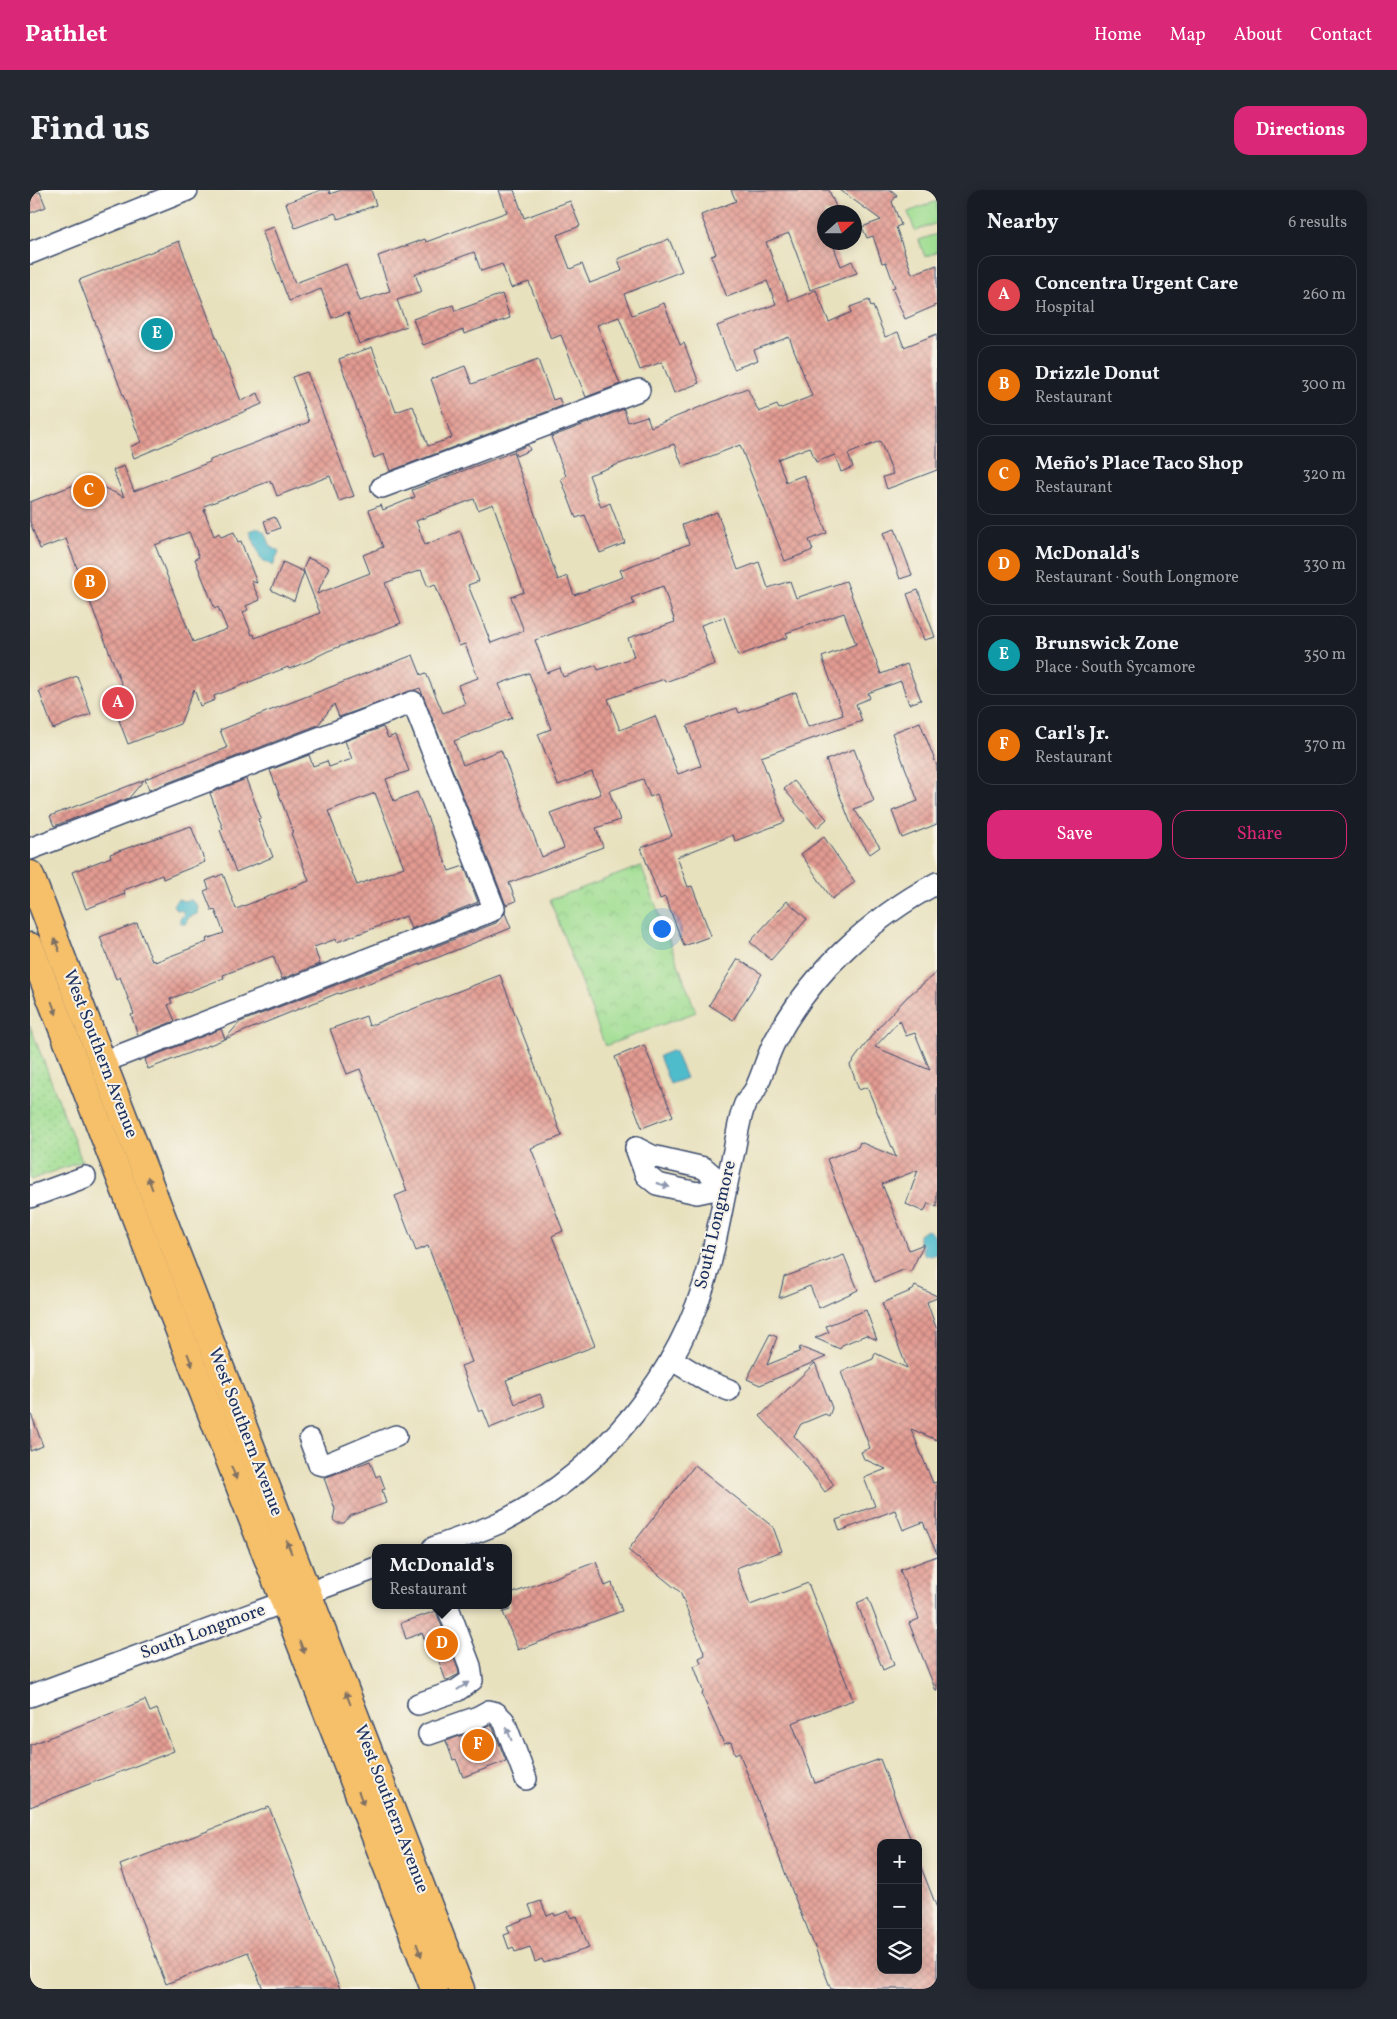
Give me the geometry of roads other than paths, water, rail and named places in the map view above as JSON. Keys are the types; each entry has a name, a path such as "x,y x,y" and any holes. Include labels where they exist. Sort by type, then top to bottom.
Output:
{"main road":[{"name":"West Southern Avenue","path":"30,874 212,1346 295,1597 434,1989"},
{"name":"West Southern Avenue","path":"30,946 128,1202 461,1989"},
{"path":"128,1202 145,1208 150,1215 196,1333 212,1346"}],"street":[{"path":"30,253 187,190"},
{"path":"382,488 639,390"},
{"path":"30,849 413,702 494,908 490,912 103,1062"},
{"name":"South Longmore","path":"445,1544 504,1520 553,1490 597,1455 631,1419 663,1375 684,1335 702,1290 718,1231 745,1104 754,1092 774,1042 817,979 837,957 876,922 937,882"},
{"path":"30,1197 85,1177"},
{"path":"671,1359 707,1381 729,1390"},
{"path":"315,1454 324,1465 350,1455 361,1448 396,1436"},
{"name":"South Longmore","path":"30,1696 372,1569"},
{"path":"418,1704 456,1691 472,1680 470,1666 449,1609"},
{"path":"429,1734 475,1718 485,1712 496,1713 504,1721 526,1779"}],"water":[{"path":"258,528 265,532 271,547 279,551 273,566 261,559 250,531"},
{"path":"178,899 184,901 191,900 198,906 197,914 189,917 185,924 180,922 180,918 184,914 183,911 177,910 174,907 174,903"},
{"path":"674,1050 686,1078 670,1084 659,1056"},
{"path":"926,1230 932,1233 936,1243 937,1254 931,1256 925,1255 919,1241 919,1235"}],"place":[{"name":"Brunswick Zone","path":"157,334"},
{"name":"Meño’s Place Taco Shop","path":"89,491"},
{"name":"Drizzle Donut","path":"90,583"},
{"name":"Concentra Urgent Care","path":"118,703"},
{"name":"McDonald's","path":"442,1644"},
{"name":"Carl's Jr.","path":"478,1745"}]}
